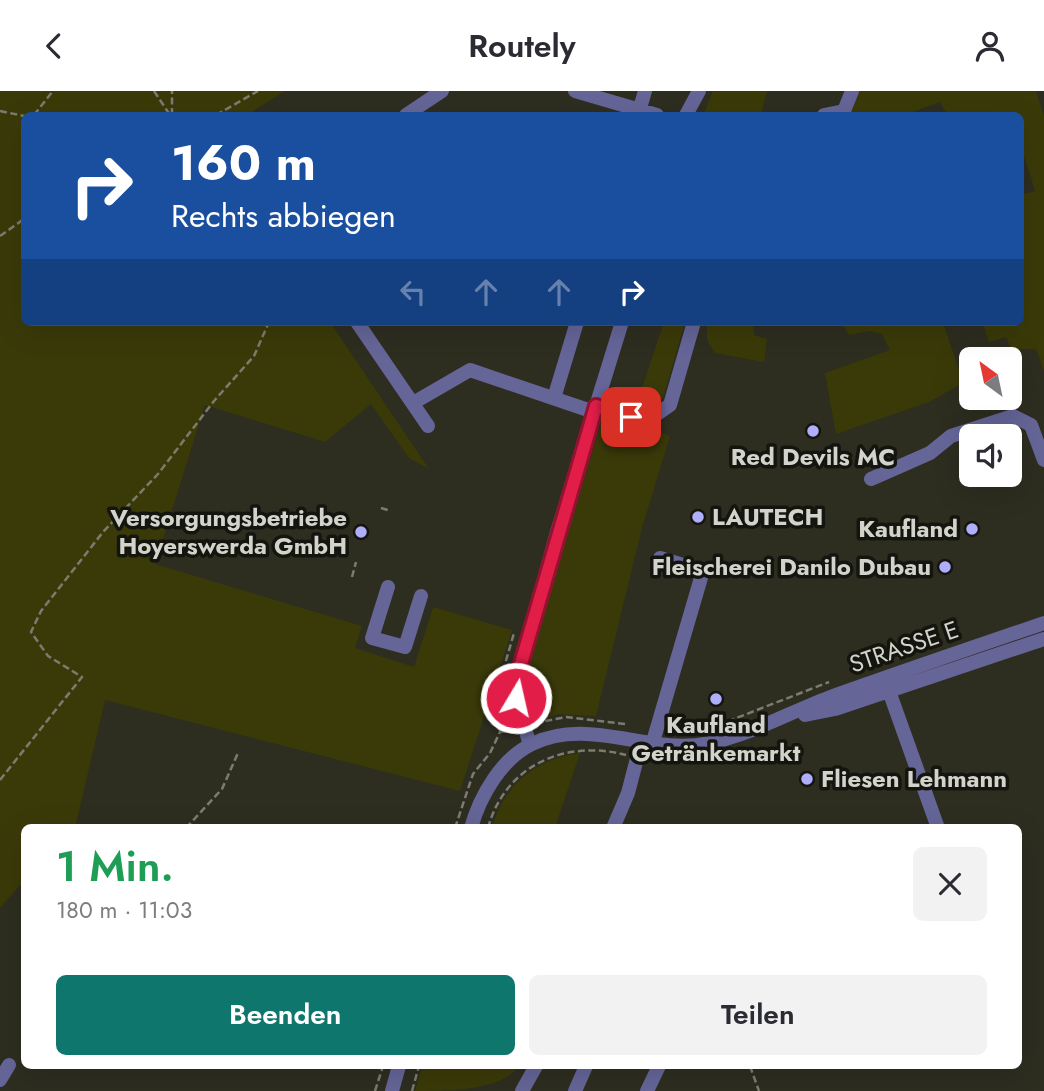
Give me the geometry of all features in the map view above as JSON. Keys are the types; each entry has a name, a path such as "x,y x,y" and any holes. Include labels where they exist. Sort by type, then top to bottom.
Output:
{"street":[{"path":"410,112 442,91"},
{"path":"575,91 604,95 637,112"},
{"path":"639,112 645,91"},
{"path":"687,112 699,91"},
{"path":"839,112 844,111 852,91"},
{"path":"360,326 428,426"},
{"path":"554,398 576,326"},
{"path":"473,824 486,790 505,765 530,745 516,698 518,674 621,326"},
{"path":"413,403 470,370 554,398 647,421 670,405 693,326"},
{"path":"871,479 930,453 951,436 1013,416 1031,425 1044,460"},
{"path":"615,824 646,744 703,571 660,558"},
{"path":"388,587 372,638 405,647 421,596"},
{"name":"STRASSE E","path":"781,720 830,697 1044,623"},
{"name":"STRASSE E","path":"530,745 557,735 590,732 646,744 710,743 781,720 835,709 1044,639"},
{"path":"889,691 937,824"},
{"path":"0,1080 9,1065"},
{"path":"392,1091 399,1069"},
{"path":"522,1091 534,1069"},
{"path":"575,1091 585,1069"},
{"path":"647,1091 658,1069"}],"path":[{"path":"36,112 53,91"},
{"path":"154,91 169,112"},
{"path":"171,112 172,91"},
{"path":"221,112 258,91"},
{"path":"0,111 21,115"},
{"path":"0,236 21,221"},
{"path":"0,780 82,677 48,656 31,632 41,611 103,532 158,474 214,401 254,356 267,326"},
{"path":"381,508 391,511"},
{"path":"352,577 356,562"},
{"path":"886,663 901,653 926,644 942,646"},
{"path":"706,730 835,680"},
{"path":"500,732 566,717 626,724"},
{"path":"190,824 222,789 239,753"},
{"path":"456,824 472,774 489,753"},
{"path":"375,1091 382,1069"},
{"path":"412,1091 418,1069"},
{"path":"751,1069 759,1091"}],"shaded area":[{"path":"0,91 285,91 252,112 21,112 21,326 333,326 429,469 409,458 371,404 325,442 205,405 155,564 362,626 355,648 414,667 433,607 512,630 460,791 105,700 76,824 21,824 21,884 0,908"},
{"path":"713,91 767,91 762,112 704,112"},
{"path":"855,91 1036,91 1044,116 1044,371 1036,349 1010,347 1006,337 989,342 983,326 1024,326 1024,194 1035,191 1024,156 1024,112 945,112 940,102 912,112 831,112"},
{"path":"663,326 684,326 663,398 649,412 639,397"},
{"path":"707,326 753,326 754,335 767,339 764,362 715,353 707,340"},
{"path":"843,326 944,326 959,371 959,385 929,402 836,434 825,373 890,350 882,334 870,331 849,335"},
{"path":"604,413 670,436 642,528 596,716 558,714 541,720 531,709 527,697 527,670"},
{"path":"580,753 556,824 493,824 504,799 513,787 536,768 564,756"},
{"path":"421,1069 516,1069 488,1085 458,1090 415,1091"}],"place":[{"name":"Red Devils MC","path":"813,431"},
{"name":"LAUTECH","path":"698,517"},
{"name":"Kaufland","path":"972,529"},
{"name":"Versorgungsbetriebe Hoyerswerda GmbH","path":"361,532"},
{"name":"Fleischerei Danilo Dubau","path":"945,567"},
{"name":"Kaufland Getränkemarkt","path":"716,699"},
{"name":"Fliesen Lehmann","path":"807,779"}],"route":[{"path":"516,698 518,674 557,532 596,406 631,417"}]}
